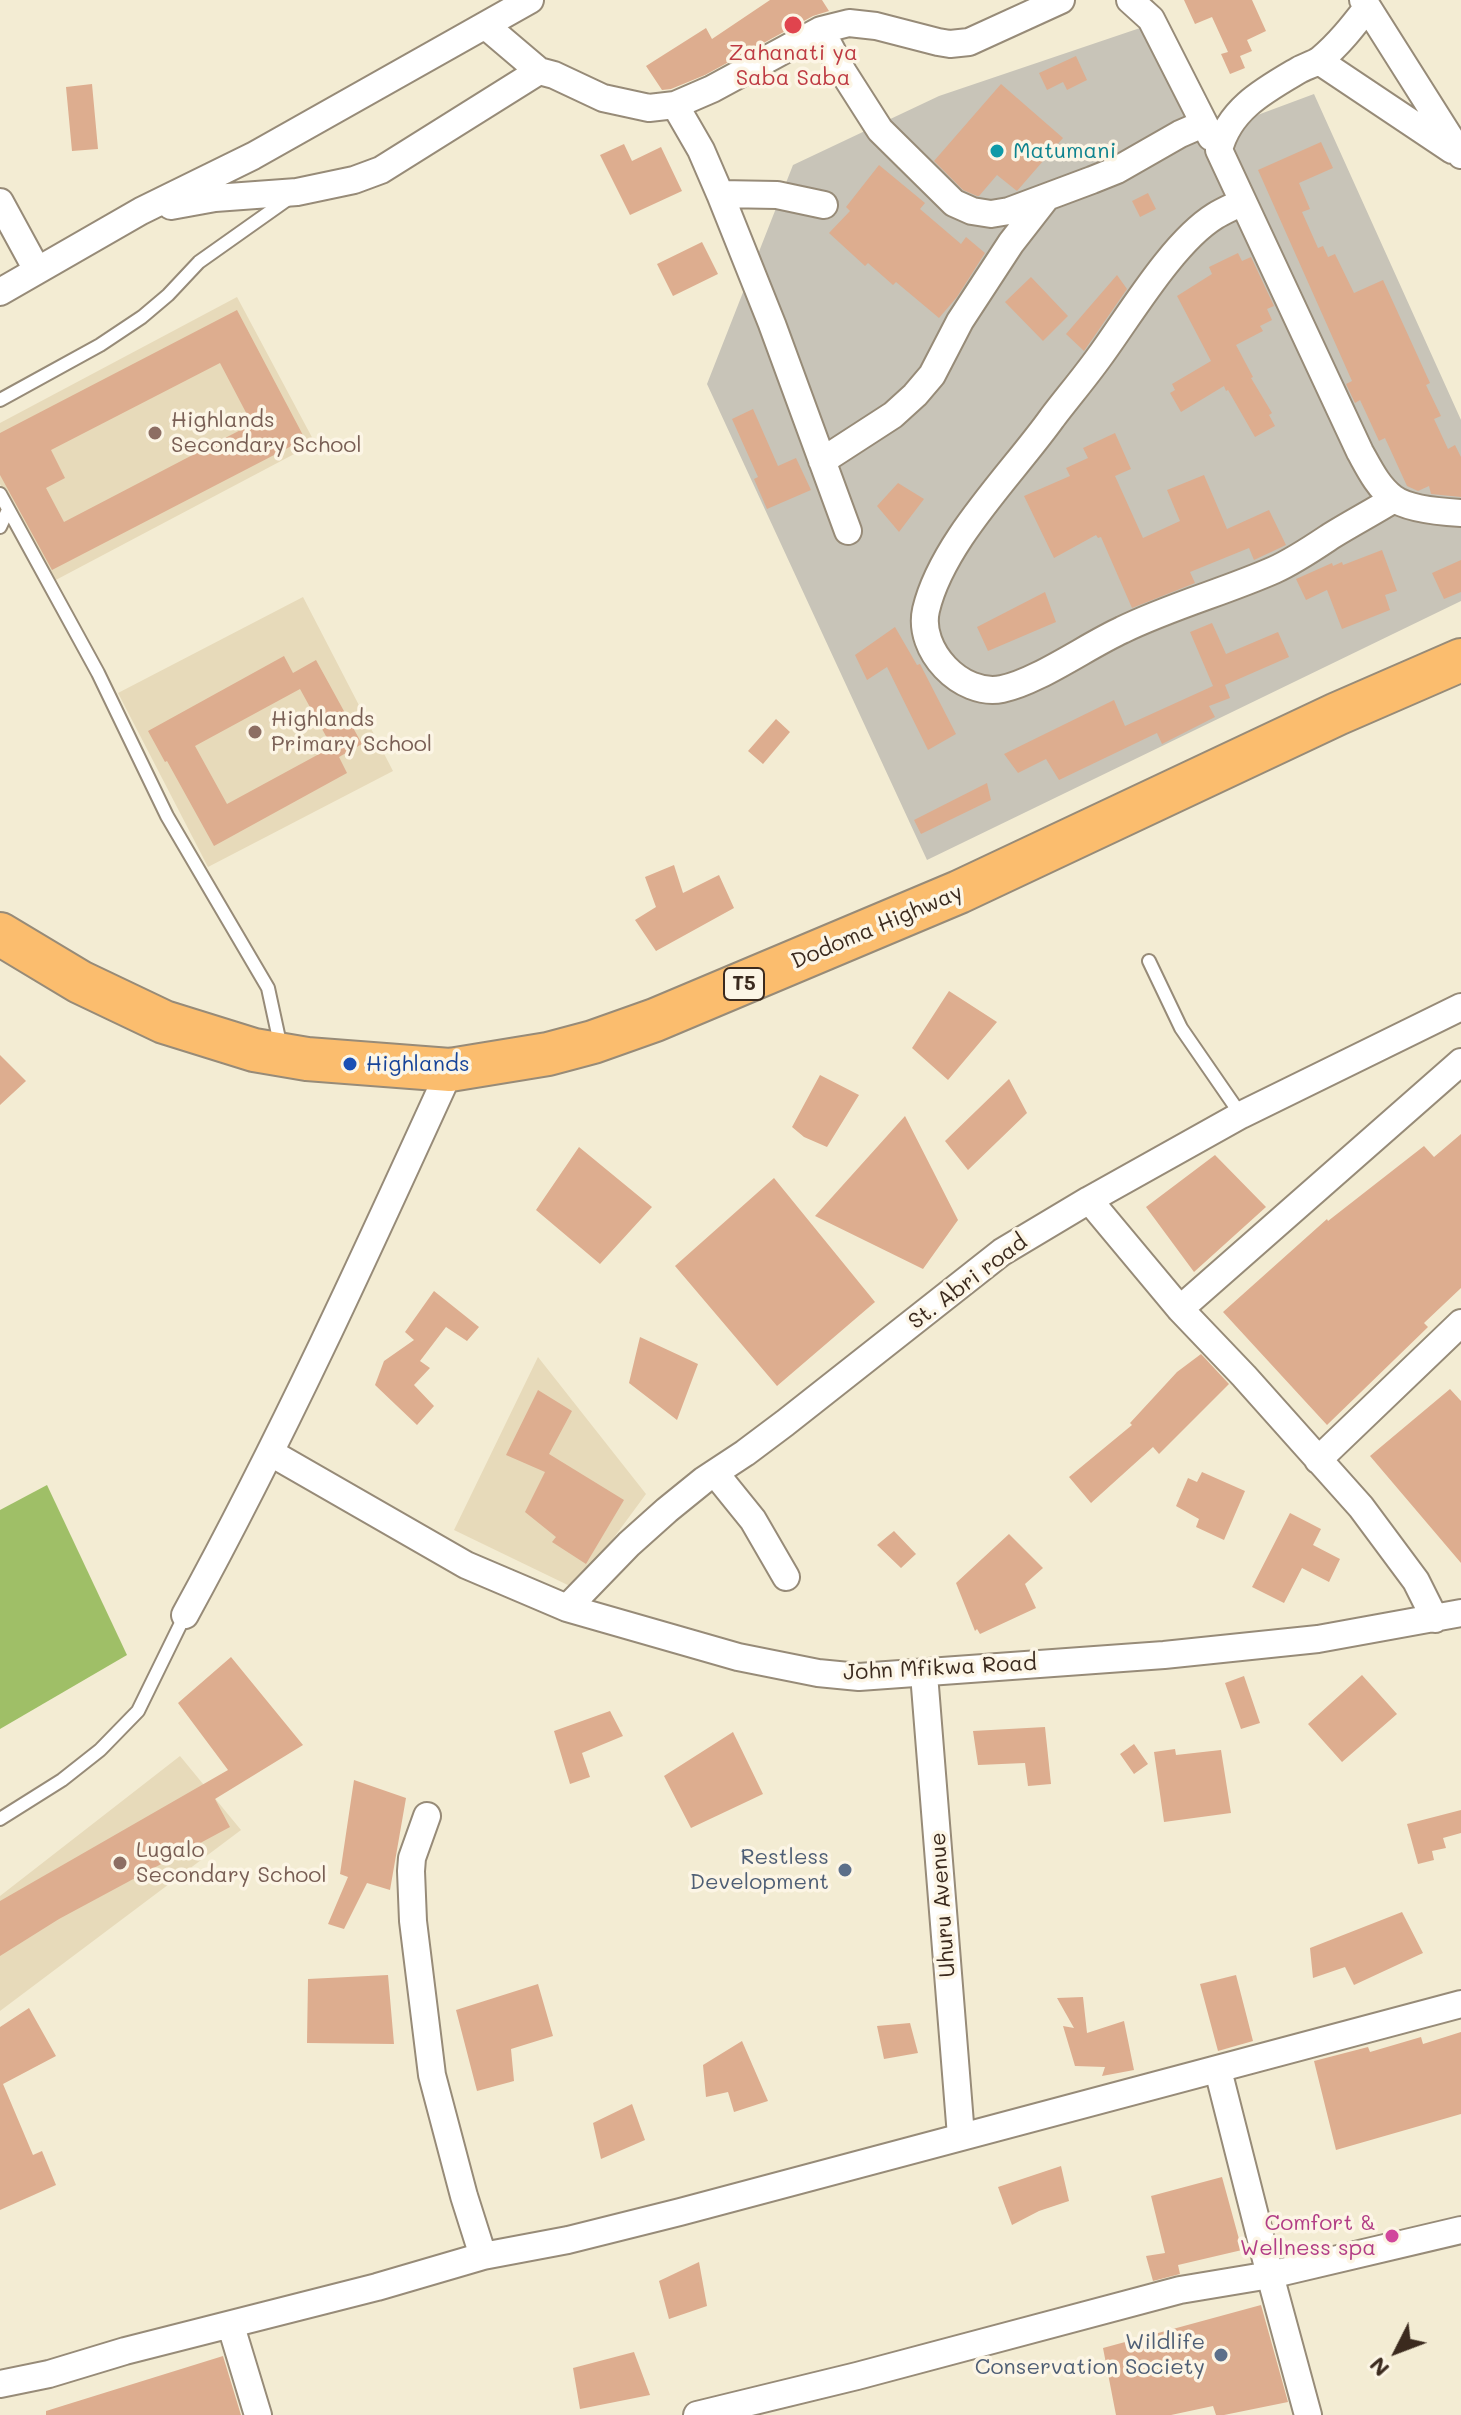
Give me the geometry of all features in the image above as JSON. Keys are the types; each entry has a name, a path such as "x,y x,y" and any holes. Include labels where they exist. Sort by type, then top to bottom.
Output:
{"highway":[{"name":"Dodoma Highway","path":"0,934 80,982 164,1022 254,1050 450,1070 563,1050 699,1003 959,892 1337,714 1461,660"}],"street":[{"path":"0,292 141,211 253,156 530,0"},
{"path":"486,26 539,71 603,98 649,108 675,105 712,89 821,30 849,23 876,26 938,42 969,42 1061,0"},
{"path":"1130,0 1151,19 1219,150 1360,452 1379,483 1394,499 1408,505 1461,513"},
{"path":"1219,150 1230,121 1268,88 1319,61 1344,37 1365,4 1461,155"},
{"path":"821,30 880,130 954,203 972,211 991,214 1009,211 1117,170 1203,124"},
{"path":"1319,61 1461,155"},
{"path":"141,211 215,198 297,192 354,180 381,170 539,71"},
{"path":"675,105 701,150 720,194 772,324 848,531"},
{"path":"720,194 777,195 824,205"},
{"path":"822,461 893,415 915,395 932,375 960,321 1027,221 1048,196"},
{"path":"0,202 37,270"},
{"path":"1242,202 1215,216 1186,241 1008,472 947,560 925,613 928,644 944,666 964,682 981,689 1001,689 1036,676 1139,622 1275,570 1394,499"},
{"name":"St. Abri road","path":"567,1608 667,1510 785,1423 1002,1252 1241,1115 1461,1007"},
{"path":"1180,1309 1461,1062"},
{"path":"185,1615 271,1453 450,1070"},
{"path":"1089,1200 1180,1309 1361,1507 1416,1581 1435,1619"},
{"path":"1318,1460 1461,1323"},
{"name":"John Mfikwa Road","path":"271,1453 466,1565 567,1608 738,1657 818,1673 859,1677 924,1674 1028,1663 1164,1655 1318,1639 1461,1613"},
{"path":"715,1473 753,1520 786,1577"},
{"name":"Uhuru Avenue","path":"924,1674 961,2136"},
{"path":"427,1816 412,1858 411,1871 413,1921 432,2075 483,2256"},
{"path":"0,2384 231,2326 483,2256 582,2236 1461,2004"},
{"path":"1218,2070 1308,2415"},
{"path":"697,2415 1180,2290 1270,2275 1461,2230"},
{"path":"231,2326 258,2415"}],"lane":[{"path":"0,400 100,345 142,317 199,262 297,192"},
{"path":"0,494 3,519 98,673 167,816 268,988 283,1055"},
{"path":"1149,961 1181,1028 1241,1115"},
{"path":"0,1819 62,1780 91,1757 138,1711 185,1615"}],"shaded area":[{"path":"1143,27 1201,136 1314,94 1461,420 1461,601 927,860 707,384 793,165 939,96"},
{"name":"Highlands Secondary School","path":"237,297 315,443 52,582 0,484 0,423"},
{"name":"Highlands Primary School","path":"303,597 393,771 208,867 118,693"},
{"path":"538,1357 646,1494 576,1589 454,1530"},
{"name":"Lugalo Secondary School","path":"180,1756 241,1830 0,2011 0,1896"}],"green space":[{"path":"47,1485 127,1655 0,1729 0,1510"}],"building":[{"path":"770,0 822,0 829,11 813,16 705,75 662,90 646,66 706,28 712,39"},
{"path":"1184,0 1252,0 1266,31 1247,40 1252,51 1240,56 1245,68 1230,74 1221,54 1228,52 1212,17 1195,24"},
{"path":"1076,56 1087,80 1067,90 1063,82 1047,90 1039,73"},
{"path":"92,84 98,149 72,151 66,87"},
{"name":"Matumani","path":"1001,84 1063,138 1017,191 997,175 977,196 963,190 934,161"},
{"path":"1321,142 1333,168 1299,183 1310,209 1302,212 1318,248 1323,246 1328,257 1335,254 1354,293 1383,280 1430,383 1426,385 1441,416 1434,419 1448,449 1455,445 1461,457 1461,497 1431,494 1429,486 1418,491 1407,486 1385,438 1379,441 1360,400 1355,403 1346,384 1352,381 1258,170"},
{"path":"624,144 632,161 661,147 682,191 630,215 600,155"},
{"path":"879,165 925,203 920,209 961,244 966,237 985,253 957,297 939,318 896,282 893,285 868,263 865,266 829,233 850,211 846,207"},
{"path":"1148,193 1156,209 1140,217 1132,201"},
{"path":"702,242 718,274 673,296 657,264"},
{"path":"1238,253 1242,261 1251,257 1274,306 1267,309 1272,320 1260,326 1263,331 1236,345 1272,413 1269,415 1275,426 1255,437 1224,386 1181,412 1170,393 1175,390 1172,384 1211,361 1177,296 1212,274 1209,267"},
{"path":"1117,275 1127,289 1084,351 1066,334"},
{"path":"1031,277 1068,316 1043,341 1005,302"},
{"name":"Highlands Secondary School","path":"237,310 305,439 52,570 0,475 0,433","holes":["220,363 252,424 64,522 46,488 65,478 51,450"]},
{"path":"753,409 778,466 796,458 811,490 767,509 754,479 758,477 732,419"},
{"path":"1115,433 1131,469 1115,476 1143,538 1180,521 1167,490 1204,475 1227,529 1269,510 1286,545 1254,560 1249,548 1190,572 1195,583 1132,608 1101,537 1096,535 1054,558 1024,496 1070,476 1066,468 1088,458 1083,448"},
{"path":"898,483 924,499 899,532 877,506"},
{"path":"1382,550 1397,591 1385,595 1390,610 1342,629 1327,590 1306,600 1296,579 1332,563 1333,566 1342,562 1343,565"},
{"path":"1461,560 1461,592 1444,599 1432,573"},
{"path":"1045,592 1056,622 988,651 977,627"},
{"path":"1212,623 1226,654 1278,632 1289,657 1225,685 1230,698 1209,706 1215,717 1162,744 1157,733 1059,780 1046,759 1018,773 1004,754 1114,700 1125,726 1213,686 1190,632"},
{"path":"895,627 917,665 920,664 956,734 928,750 887,667 867,680 855,655"},
{"path":"284,656 293,673 316,660 362,744 339,757 347,773 214,846 148,731","holes":["300,689 332,747 227,804 195,746"]},
{"path":"776,719 790,732 763,764 748,751"},
{"path":"987,783 991,800 921,834 914,820"},
{"path":"674,865 683,893 719,875 734,908 656,951 635,920 656,907 645,877"},
{"path":"949,991 997,1022 948,1080 912,1048"},
{"path":"0,1055 26,1081 0,1105"},
{"path":"820,1075 859,1095 827,1147 804,1137 792,1127"},
{"path":"1009,1079 1027,1113 968,1170 945,1141"},
{"path":"905,1116 958,1220 923,1269 815,1216"},
{"path":"1461,1134 1461,1288 1424,1323 1428,1327 1327,1425 1223,1312 1327,1219 1424,1146 1434,1157"},
{"path":"579,1147 652,1207 600,1264 536,1210"},
{"path":"1215,1155 1266,1207 1194,1272 1146,1207"},
{"path":"774,1178 875,1302 777,1386 675,1266"},
{"path":"434,1291 479,1327 467,1341 446,1327 420,1361 430,1368 414,1385 434,1406 417,1425 375,1385 384,1361 414,1340 405,1332"},
{"path":"640,1337 698,1364 677,1420 629,1383"},
{"path":"1201,1354 1229,1384 1159,1454 1153,1447 1091,1503 1069,1477 1132,1425 1130,1423 1177,1372"},
{"path":"1450,1389 1461,1401 1461,1563 1370,1456"},
{"path":"538,1390 572,1411 549,1454 624,1500 586,1564 552,1542 556,1537 525,1512 545,1472 506,1455"},
{"path":"1202,1472 1245,1491 1224,1540 1196,1527 1199,1519 1176,1506 1188,1478 1197,1482"},
{"path":"1290,1513 1321,1529 1313,1545 1340,1559 1329,1582 1302,1568 1284,1603 1252,1587"},
{"path":"894,1531 916,1554 901,1568 877,1545"},
{"path":"1009,1534 1043,1568 1025,1584 1036,1608 980,1634 977,1629 975,1631 956,1583"},
{"path":"231,1657 303,1745 215,1799 230,1827 59,1919 0,1956 0,1901 228,1770 178,1703"},
{"path":"1362,1675 1397,1714 1342,1762 1308,1724"},
{"path":"1244,1676 1260,1723 1241,1729 1225,1683"},
{"path":"610,1711 623,1736 582,1753 590,1777 570,1784 554,1731"},
{"path":"1045,1727 1051,1784 1028,1786 1025,1763 978,1765 973,1731"},
{"path":"733,1732 763,1794 691,1828 664,1776"},
{"path":"1134,1744 1148,1764 1134,1774 1120,1754"},
{"path":"1175,1749 1176,1755 1221,1750 1231,1813 1164,1822 1154,1752"},
{"path":"354,1780 406,1798 390,1890 367,1883 344,1929 328,1924 348,1877 340,1874"},
{"path":"1461,1810 1461,1833 1443,1838 1446,1848 1432,1851 1434,1860 1418,1864 1407,1824"},
{"path":"1402,1912 1423,1953 1354,1985 1345,1967 1313,1978 1310,1948"},
{"path":"388,1975 394,2044 307,2043 308,1979"},
{"path":"1236,1975 1253,2041 1218,2051 1200,1984"},
{"path":"538,1984 553,2036 511,2049 514,2081 477,2091 456,2010"},
{"path":"1083,1997 1087,2033 1124,2021 1134,2070 1102,2076 1105,2067 1075,2066 1063,2026 1074,2028 1057,1998"},
{"path":"29,2008 56,2056 3,2084 33,2155 42,2151 56,2185 0,2210 0,2027"},
{"path":"910,2023 918,2053 884,2059 877,2026"},
{"path":"1461,2032 1461,2114 1336,2150 1314,2061 1368,2047 1370,2052 1421,2037 1423,2044"},
{"path":"742,2041 768,2101 734,2112 728,2092 706,2097 703,2065"},
{"path":"632,2104 645,2140 601,2159 593,2123"},
{"path":"1061,2166 1069,2201 1039,2211 1012,2225 998,2187"},
{"path":"1222,2177 1242,2250 1178,2265 1180,2274 1153,2281 1146,2256 1165,2253 1151,2196"},
{"path":"699,2262 707,2306 669,2319 659,2281"},
{"path":"1261,2305 1288,2402 1224,2415 1216,2415 1213,2406 1171,2415 1116,2415 1103,2348"},
{"path":"634,2352 650,2395 580,2409 573,2368"},
{"path":"223,2356 241,2415 46,2415 46,2411"}],"place":[{"name":"Zahanati ya Saba Saba","path":"793,25"},
{"name":"Matumani","path":"997,151"},
{"name":"Highlands Secondary School","path":"155,433"},
{"name":"Highlands Primary School","path":"255,732"},
{"name":"Highlands","path":"350,1064"},
{"name":"Lugalo Secondary School","path":"120,1863"},
{"name":"Restless Development","path":"845,1870"},
{"name":"Comfort & Wellness spa","path":"1392,2236"},
{"name":"Wildlife Conservation Society","path":"1221,2355"}]}
